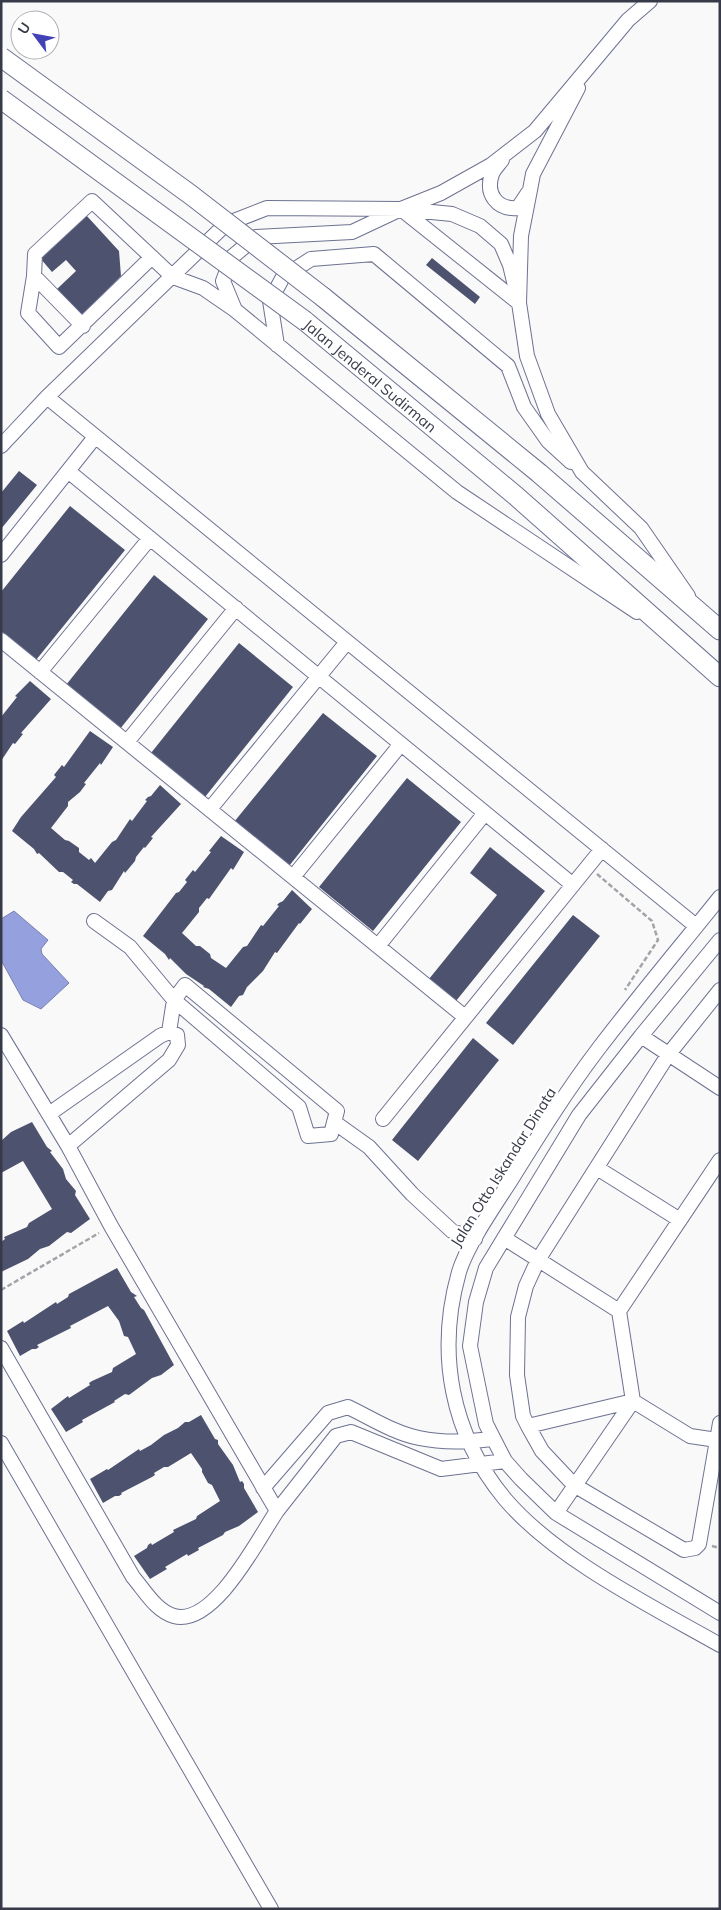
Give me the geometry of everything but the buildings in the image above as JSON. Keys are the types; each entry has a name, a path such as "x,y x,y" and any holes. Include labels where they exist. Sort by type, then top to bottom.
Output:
{"main road":[{"path":"1,57 191,195 323,297 539,473 720,630"},
{"name":"Jalan Jenderal Sudirman","path":"1,99 305,321 516,496 720,677"}],"street":[{"path":"235,310 224,281 232,257 256,238 352,232 441,193 491,165 535,130 628,20 650,1"},
{"path":"520,303 521,236 533,174 590,65"},
{"path":"506,153 492,173 491,192 496,203 508,209 518,208 530,190"},
{"path":"152,257 59,347 28,313 34,276 35,254 92,201 152,257 173,277 204,288 235,310 456,492 675,638"},
{"path":"1,446 47,397 226,224 267,208 401,209 452,214 480,226 501,244 510,265 520,303 527,356 548,414 582,472"},
{"path":"401,209 520,303"},
{"path":"276,344 270,301 282,277 311,259 374,254 508,366 529,414 548,441 641,528 699,611"},
{"path":"34,276 82,326"},
{"path":"47,397 696,926"},
{"path":"1,555 95,437"},
{"path":"68,471 573,885"},
{"path":"40,672 150,538"},
{"path":"127,742 236,608"},
{"path":"1,640 465,1017"},
{"path":"210,809 347,642"},
{"path":"293,877 401,744"},
{"path":"378,946 485,813"},
{"path":"383,1119 602,849"},
{"name":"Jalan Otto Iskandar Dinata","path":"720,896 599,1048 554,1111 476,1239 459,1270 450,1312 448,1364 457,1413 469,1442 481,1465 506,1499 538,1532 615,1585 720,1645"},
{"path":"94,921 130,947 174,1000 299,1107 308,1136 331,1134 337,1112 185,985 174,1000 169,1032"},
{"path":"720,940 579,1115 486,1268 476,1302 470,1346 486,1424 505,1461 556,1513 720,1613"},
{"path":"720,990 668,1055 538,1260 526,1286 518,1317 517,1375 523,1416 528,1426 542,1451 574,1485 684,1550 695,1548 698,1544 720,1423"},
{"path":"49,1114 160,1036 169,1032 177,1035 178,1045 169,1060 68,1146"},
{"path":"1,1035 68,1146 111,1226 276,1511"},
{"path":"641,1036 720,1088"},
{"path":"334,1122 369,1147 412,1194 452,1231 476,1239"},
{"path":"556,1513 633,1401 619,1311 720,1160"},
{"path":"597,1168 680,1220"},
{"path":"504,1238 619,1311"},
{"path":"1,1348 133,1577 158,1607 173,1616 186,1618 198,1614 224,1590 276,1511 336,1436 351,1432 441,1470 505,1461"},
{"path":"528,1426 633,1401 690,1436 717,1440"},
{"path":"263,1488 328,1412 348,1407 396,1431 420,1438 469,1442 492,1438"},
{"path":"1,1443 271,1909"}],"path":[{"path":"586,868 600,876 652,921 658,940 623,992"},
{"path":"1,1290 111,1226"}],"water":[{"path":"14,911 48,940 41,949 42,954 69,983 41,1009 23,1000 1,960 1,919"}]}
